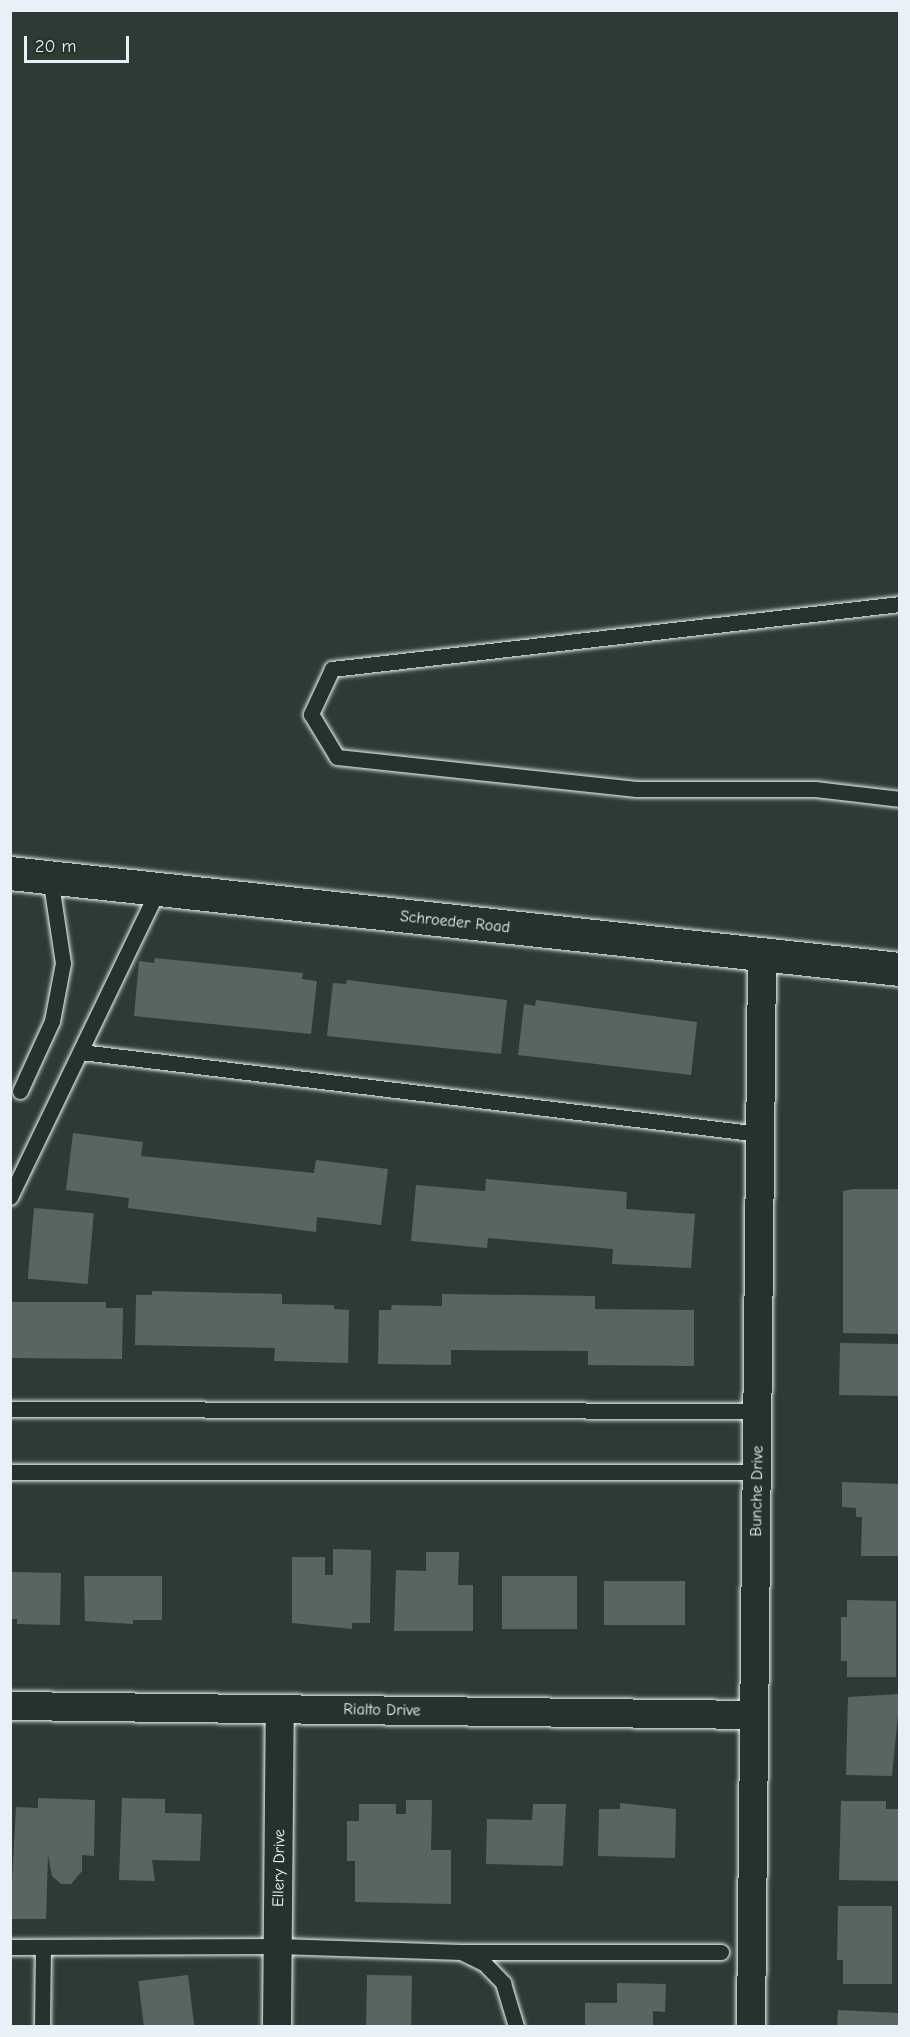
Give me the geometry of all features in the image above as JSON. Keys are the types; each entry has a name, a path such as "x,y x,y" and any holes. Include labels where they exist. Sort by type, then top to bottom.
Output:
{"street":[{"name":"Schroeder Road","path":"10,873 900,969"},
{"name":"Bunche Drive","path":"751,2026 762,955"},
{"name":"Rialto Drive","path":"10,1706 754,1715"},
{"name":"Ellery Drive","path":"277,2026 280,1709"}],"lane":[{"path":"900,604 332,669 311,714 336,757 636,789 815,789 900,799"},
{"path":"20,1091 52,1021 63,963 50,877"},
{"path":"10,1197 158,889"},
{"path":"81,1052 760,1134"},
{"path":"10,1409 758,1411"},
{"path":"10,1472 757,1472"},
{"path":"10,1947 278,1946 461,1952 721,1952"},
{"path":"42,2026 43,1948"},
{"path":"461,1952 484,1964 503,1983 516,2026"}],"building":[{"path":"155,958 303,973 302,979 317,981 311,1034 134,1016 139,961 154,963"},
{"path":"347,980 507,1000 501,1054 327,1036 333,983 346,984"},
{"path":"536,1000 697,1022 691,1075 518,1055 524,1004 535,1006"},
{"path":"73,1133 143,1142 141,1156 314,1173 316,1160 388,1169 381,1225 317,1217 316,1232 128,1208 129,1198 66,1190"},
{"path":"486,1179 627,1192 626,1209 695,1214 691,1268 612,1264 613,1249 488,1238 487,1248 411,1241 416,1185 485,1191"},
{"path":"900,1189 900,1334 843,1333 843,1191"},
{"path":"34,1208 94,1213 88,1284 28,1279"},
{"path":"152,1291 282,1294 282,1304 334,1305 334,1309 349,1310 348,1363 274,1361 275,1348 135,1345 136,1295 152,1295"},
{"path":"442,1294 595,1296 595,1309 694,1310 694,1366 588,1365 588,1351 451,1350 451,1365 378,1364 379,1310 391,1310 392,1305 442,1306"},
{"path":"10,1302 106,1302 106,1308 123,1308 122,1359 10,1358"},
{"path":"840,1343 900,1344 899,1396 839,1395"},
{"path":"842,1482 900,1484 900,1556 861,1556 862,1517 856,1517 856,1508 842,1507"},
{"path":"333,1549 371,1550 370,1623 352,1623 352,1629 292,1623 292,1557 325,1557 325,1575 333,1575"},
{"path":"426,1552 459,1552 458,1585 473,1585 473,1631 394,1631 396,1570 426,1571"},
{"path":"10,1572 61,1573 60,1625 17,1624 17,1619 10,1619"},
{"path":"84,1576 162,1576 162,1620 133,1620 133,1624 85,1621"},
{"path":"502,1576 577,1576 577,1629 502,1629"},
{"path":"604,1581 685,1581 685,1625 604,1625"},
{"path":"847,1600 896,1601 896,1677 847,1677 847,1661 841,1661 841,1617 847,1617"},
{"path":"900,1694 892,1776 846,1775 848,1697"},
{"path":"38,1798 95,1800 94,1856 82,1855 82,1871 71,1884 61,1884 52,1876 48,1855 46,1919 10,1919 16,1807 38,1808"},
{"path":"122,1798 165,1799 165,1813 202,1814 200,1861 152,1860 155,1881 119,1880"},
{"path":"406,1800 432,1800 431,1850 451,1850 451,1904 355,1902 355,1861 347,1861 347,1821 359,1821 359,1804 396,1804 396,1814 406,1814"},
{"path":"841,1801 886,1801 886,1809 900,1809 898,1881 839,1880"},
{"path":"620,1803 676,1809 675,1858 598,1856 599,1809 620,1809"},
{"path":"533,1804 566,1804 563,1866 486,1864 487,1819 532,1820"},
{"path":"838,1906 892,1906 892,1984 843,1984 843,1960 837,1960"},
{"path":"188,1975 194,2026 144,2026 138,1981"},
{"path":"367,1975 412,1976 411,2026 366,2026"},
{"path":"617,1983 666,1984 665,2012 653,2011 653,2026 585,2026 585,2003 617,2003"},
{"path":"838,2010 900,2013 900,2026 837,2026"}]}
